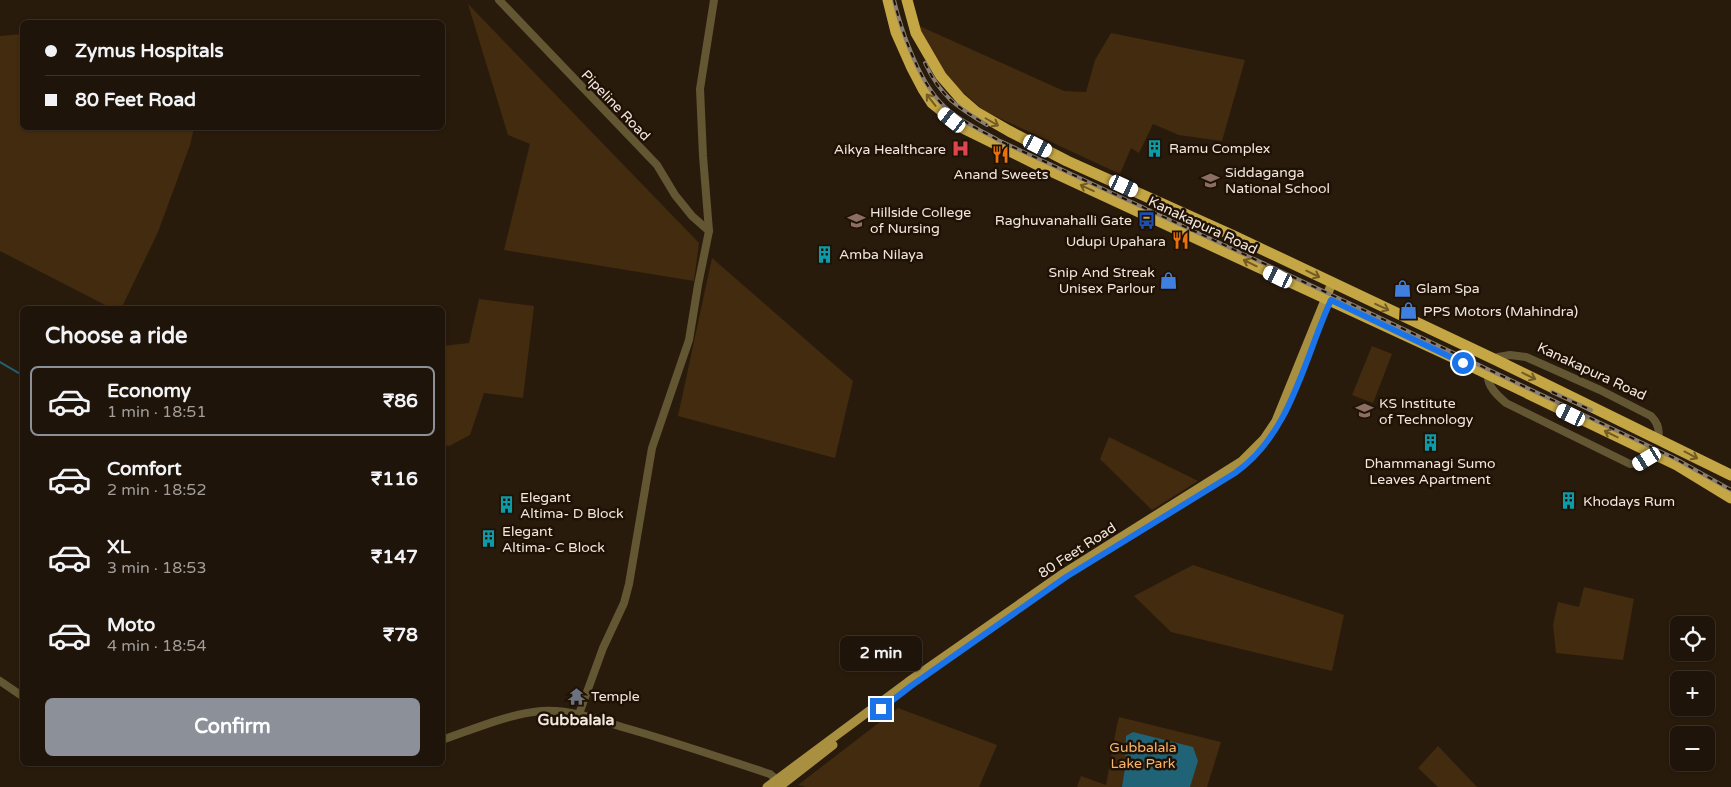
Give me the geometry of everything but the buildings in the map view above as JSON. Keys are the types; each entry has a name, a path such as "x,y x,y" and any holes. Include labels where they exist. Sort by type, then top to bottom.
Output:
{"highway":[{"name":"Kanakapura Road","path":"888,0 896,32 923,89 932,103 963,128 1042,168 1329,299 1654,454 1731,498"},
{"name":"Kanakapura Road","path":"907,0 912,23 921,45 941,76 961,99 976,112 1067,161 1234,236 1496,360 1660,439 1721,472 1731,475"},
{"path":"1654,454 1660,439"}],"main road":[{"name":"80 Feet Road","path":"767,787 908,682 1081,565 1237,472 1261,450 1285,414 1335,285"}],"street":[{"name":"Pipeline Road","path":"499,0 657,165 675,195 692,216 710,231"},
{"path":"579,714 603,648 624,603 629,584 652,448 689,340 698,285 710,231 703,156 700,89 714,0"},
{"name":"Kanakapura Road","path":"1496,360 1498,356 1526,357 1600,390 1651,416 1656,421 1660,439"},
{"path":"1488,375 1487,379 1506,403 1630,464 1638,464 1654,454"},
{"path":"0,681 20,695"},
{"path":"445,739 509,718 535,712 554,711 579,714 648,734 775,780"}],"green space":[{"path":"468,4 699,243 694,281 504,250 530,144 508,135"},
{"path":"917,25 1064,91 1086,92 1095,60 1111,33 1245,60 1222,141 1179,135 1153,124 1139,153 1131,148 1120,174 984,111 956,86 936,61"},
{"path":"20,34 20,130 194,130 190,145 158,232 122,306 107,306 0,251 0,36"},
{"path":"712,258 853,381 835,458 678,416"},
{"path":"479,299 534,306 523,398 484,393 470,435 449,446 445,445 445,346 469,343"},
{"path":"1372,346 1392,354 1373,403 1352,395"},
{"path":"1109,437 1198,481 1152,510 1100,459"},
{"path":"1193,565 1344,615 1332,671 1171,632 1134,596"},
{"path":"1584,587 1634,599 1623,660 1556,653 1553,625 1558,602 1579,607"},
{"path":"898,708 997,745 979,787 806,787 798,785"},
{"name":"Gubbalala Lake Park","path":"1119,717 1221,742 1207,787 1077,787 1081,776 1106,785"},
{"path":"1438,746 1477,787 1438,787 1418,768"}],"water":[{"path":"1133,732 1193,747 1198,761 1190,787 1122,787 1125,768 1126,736"}],"waterway":[{"path":"0,362 20,374"}],"railway":[{"path":"894,0 911,53 932,92 940,102 967,123 998,140 1349,303 1676,459 1731,490"},
{"path":"925,63 943,93 966,112 987,125"},
{"path":"1552,392 1591,410"}],"place":[{"name":"Ramu Complex","path":"1155,148"},
{"name":"Aikya Healthcare","path":"960,149"},
{"name":"Anand Sweets","path":"1001,154"},
{"name":"Siddaganga National School","path":"1211,180"},
{"name":"Hillside College of Nursing","path":"856,220"},
{"name":"Raghuvanahalli Gate","path":"1146,220"},
{"name":"Udupi Upahara","path":"1180,241"},
{"name":"Amba Nilaya","path":"825,254"},
{"name":"Snip And Streak Unisex Parlour","path":"1169,280"},
{"name":"Glam Spa","path":"1402,288"},
{"name":"PPS Motors (Mahindra)","path":"1409,311"},
{"name":"KS Institute of Technology","path":"1365,411"},
{"name":"Dhammanagi Sumo Leaves Apartment","path":"1430,443"},
{"name":"Khodays Rum","path":"1569,501"},
{"name":"Elegant Altima- D Block","path":"506,505"},
{"name":"Elegant Altima- C Block","path":"488,539"},
{"name":"Temple","path":"577,696"}],"district":[{"name":"Gubbalala","path":"576,719"}],"route":[{"path":"881,709 1066,577 1235,473 1254,458 1268,442 1285,414 1331,300 1463,363"}]}
